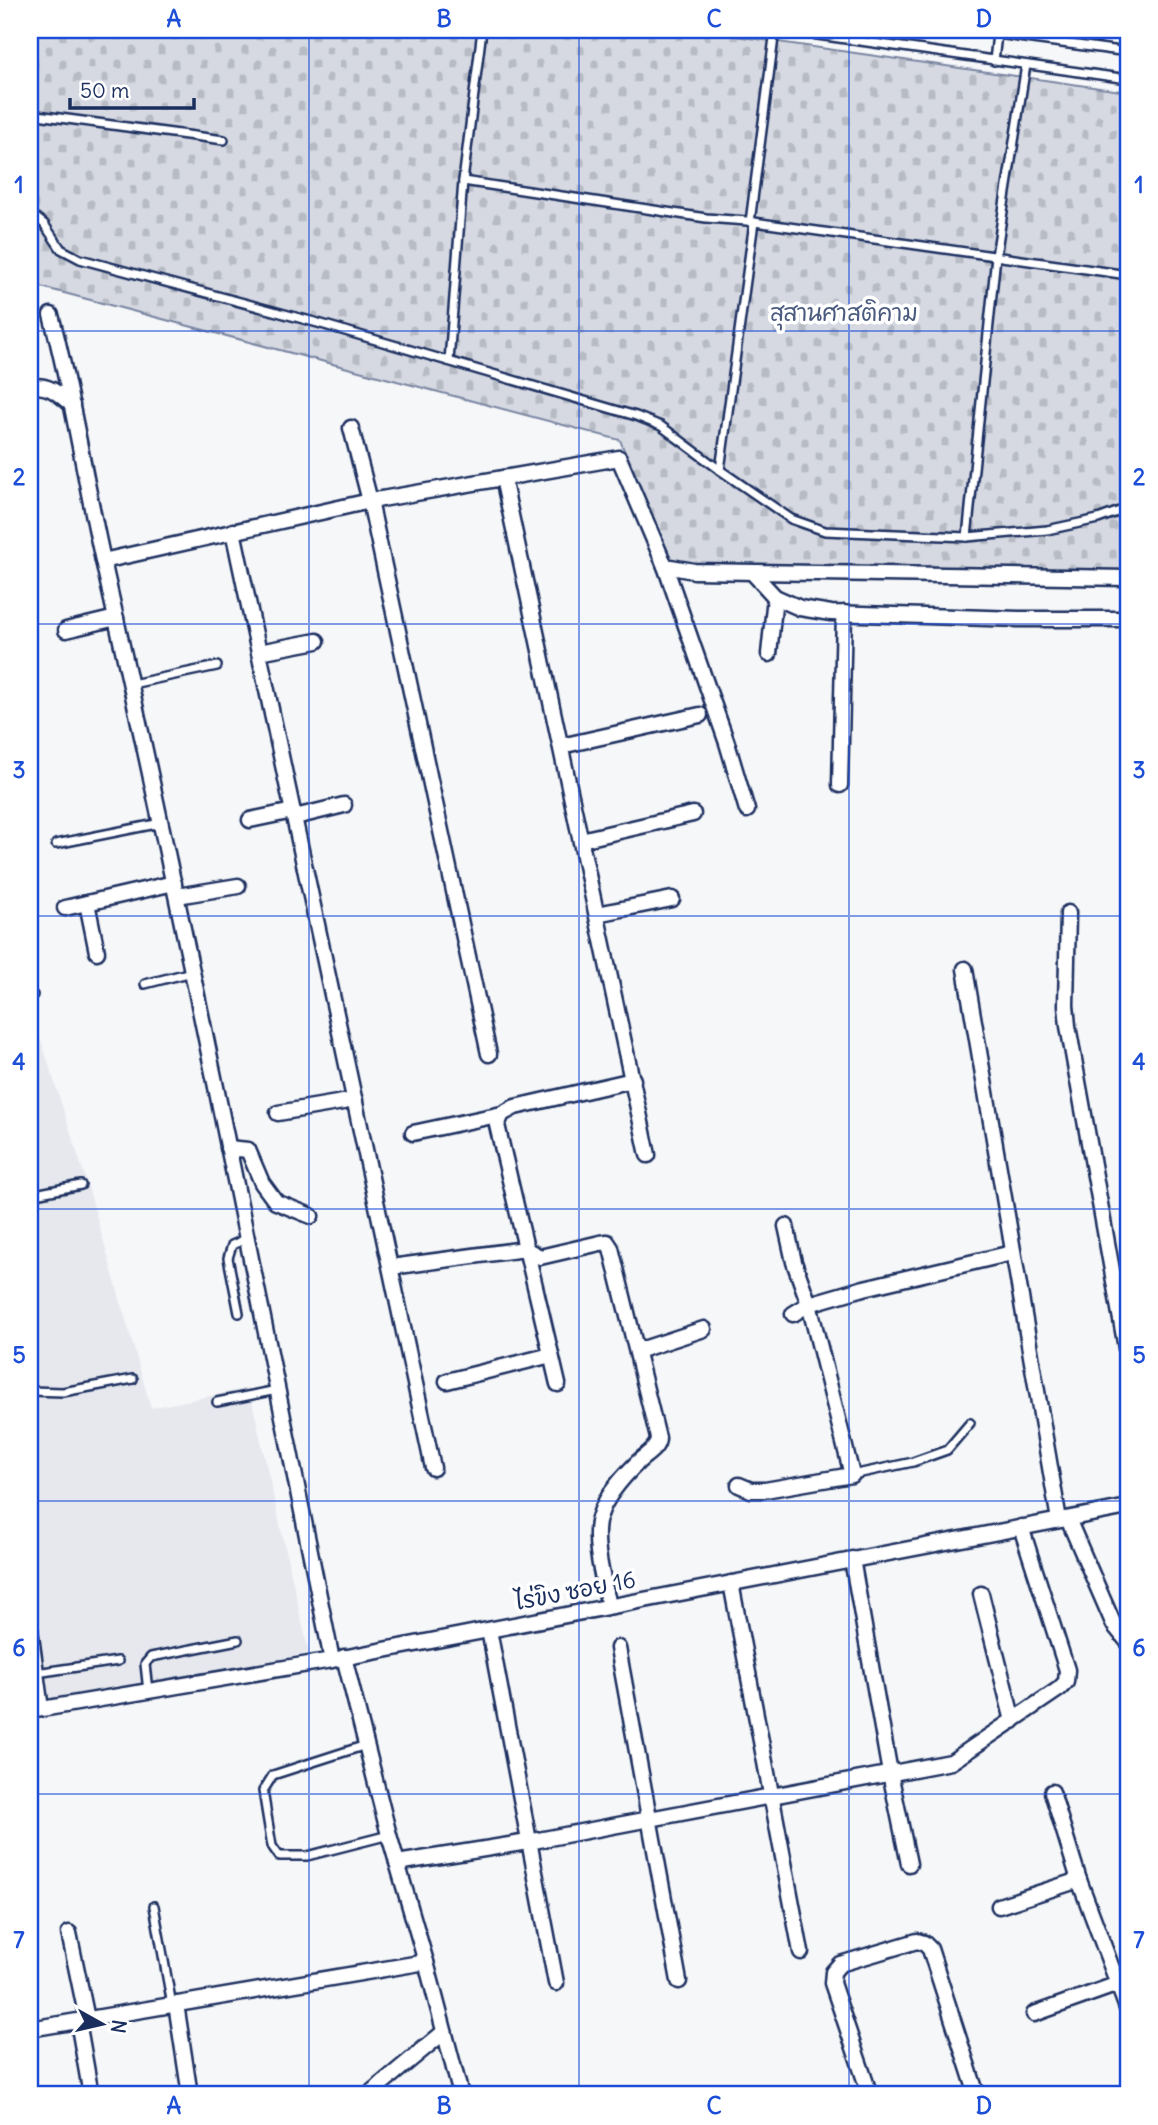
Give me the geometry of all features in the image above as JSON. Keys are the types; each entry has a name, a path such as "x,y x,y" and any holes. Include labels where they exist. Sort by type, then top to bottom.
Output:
{"street":[{"path":"51,315 132,684 277,1390 338,1658 366,1744 461,2095"},
{"path":"30,387 38,385 49,388 72,405"},
{"path":"351,428 370,501 489,1054"},
{"path":"103,561 370,501 620,458 665,566 727,743 747,810"},
{"path":"503,478 648,1154"},
{"path":"233,531 432,1468"},
{"path":"665,566 694,571 1128,578"},
{"path":"752,572 775,597 800,608 844,613 1019,619 1128,619"},
{"path":"769,654 775,597"},
{"path":"840,785 844,613"},
{"path":"66,630 116,618"},
{"path":"259,652 317,641"},
{"path":"561,746 700,715"},
{"path":"250,820 344,805"},
{"path":"581,840 693,814"},
{"path":"65,908 175,889 238,886"},
{"path":"597,914 672,899"},
{"path":"87,903 97,952"},
{"path":"1068,913 1068,1026 1128,1359"},
{"path":"965,968 1012,1253 1064,1519 1114,1625 1128,1642"},
{"path":"413,1133 502,1114 515,1107 633,1080"},
{"path":"278,1113 355,1100"},
{"path":"502,1114 497,1125 558,1384"},
{"path":"228,1148 248,1150 262,1183 276,1202 311,1216"},
{"path":"739,1485 751,1490 765,1490 852,1475 809,1304 794,1262 786,1226"},
{"path":"391,1267 525,1249 540,1257 607,1242 611,1248 658,1443 615,1489 600,1512 599,1566 610,1606"},
{"path":"793,1314 809,1304 864,1288 1012,1253"},
{"path":"636,1351 704,1329"},
{"path":"447,1381 551,1355"},
{"name":"ไร่ขิง ซอย 16","path":"36,1710 489,1630 1128,1507"},
{"path":"397,1863 528,1842 951,1762 1066,1682 1067,1670 1021,1527"},
{"path":"852,1559 909,1864"},
{"path":"731,1583 801,1952"},
{"path":"981,1594 1013,1721"},
{"path":"30,1629 36,1710"},
{"path":"489,1630 556,1983"},
{"path":"618,1648 679,1980"},
{"path":"1052,1792 1079,1880 1128,2011"},
{"path":"999,1906 1079,1880"},
{"path":"69,1933 83,2020 91,2095"},
{"path":"870,2095 832,1983 834,1972 840,1964 918,1941 930,1949 977,2095"},
{"path":"30,2029 426,1962"},
{"path":"1034,2014 1118,1984"},
{"path":"174,2005 190,2095"},
{"path":"368,2095 444,2032"}],"lane":[{"path":"30,47 32,30"},
{"path":"449,361 463,181 482,30"},
{"path":"720,470 775,30"},
{"path":"782,30 1128,79"},
{"path":"967,30 1128,52"},
{"path":"994,61 996,34"},
{"path":"967,537 996,257 1026,65"},
{"path":"30,114 224,140"},
{"path":"463,181 706,218 752,222 1128,275"},
{"path":"30,213 44,224 61,248 80,259 318,323 537,386 661,426 791,519 825,531 967,537 1047,530 1098,519 1128,508"},
{"path":"132,684 217,666"},
{"path":"56,844 161,823"},
{"path":"145,984 192,972"},
{"path":"30,1195 81,1185"},
{"path":"239,1313 228,1258 232,1245 246,1239"},
{"path":"30,1391 63,1392 133,1380"},
{"path":"217,1402 277,1390"},
{"path":"852,1475 913,1462 947,1450 970,1423"},
{"path":"148,1691 145,1664 151,1657 238,1640"},
{"path":"34,1677 118,1661"},
{"path":"366,1744 273,1775 263,1791 272,1846 279,1856 307,1857 389,1835"},
{"path":"154,1906 174,2005"}],"shaded area":[{"path":"30,1006 87,1183 151,1408 249,1388 309,1653 30,1711"}],"green space":[{"name":"สุสานศาสติคาม","path":"30,30 694,30 1128,92 1128,574 685,566 666,556 620,440 30,284"}]}
